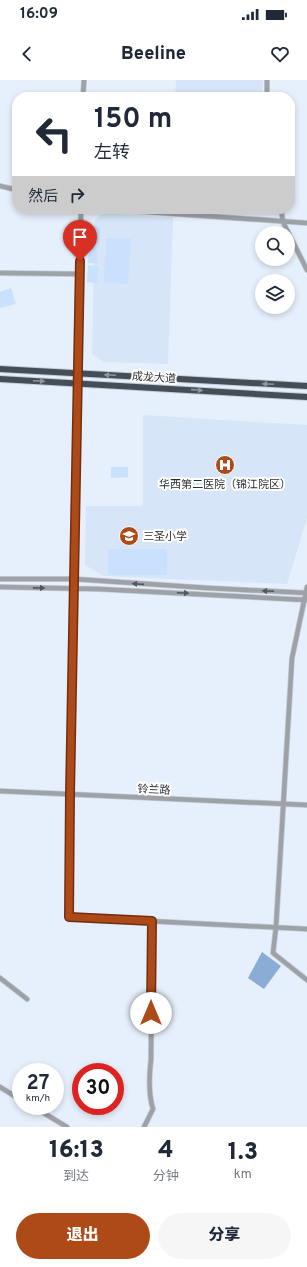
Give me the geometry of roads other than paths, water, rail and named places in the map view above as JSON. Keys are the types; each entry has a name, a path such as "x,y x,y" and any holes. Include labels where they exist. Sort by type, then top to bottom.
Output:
{"highway":[{"name":"成龙大道","path":"0,369 307,386"},
{"name":"成龙大道","path":"0,379 307,397"}],"street":[{"path":"83,92 84,80"},
{"path":"266,92 267,80"},
{"path":"0,186 12,189"},
{"path":"81,214 69,917 307,929"},
{"path":"173,214 307,223"},
{"path":"282,214 283,222 307,270"},
{"path":"0,273 80,274"},
{"path":"0,579 74,579 208,588 306,592"},
{"path":"0,587 193,593 306,600"},
{"path":"307,587 306,600 292,658 276,927 273,953 307,980"},
{"name":"铃兰路","path":"0,791 307,805"},
{"path":"144,1127 153,1109 150,1097 149,1079 151,1059 152,921"},
{"path":"0,978 26,999"},
{"path":"0,1087 12,1094"},
{"path":"47,1115 67,1127"}],"place":[{"name":"华西第二医院（锦江院区）","path":"225,465"},
{"name":"三圣小学","path":"129,536"}]}
